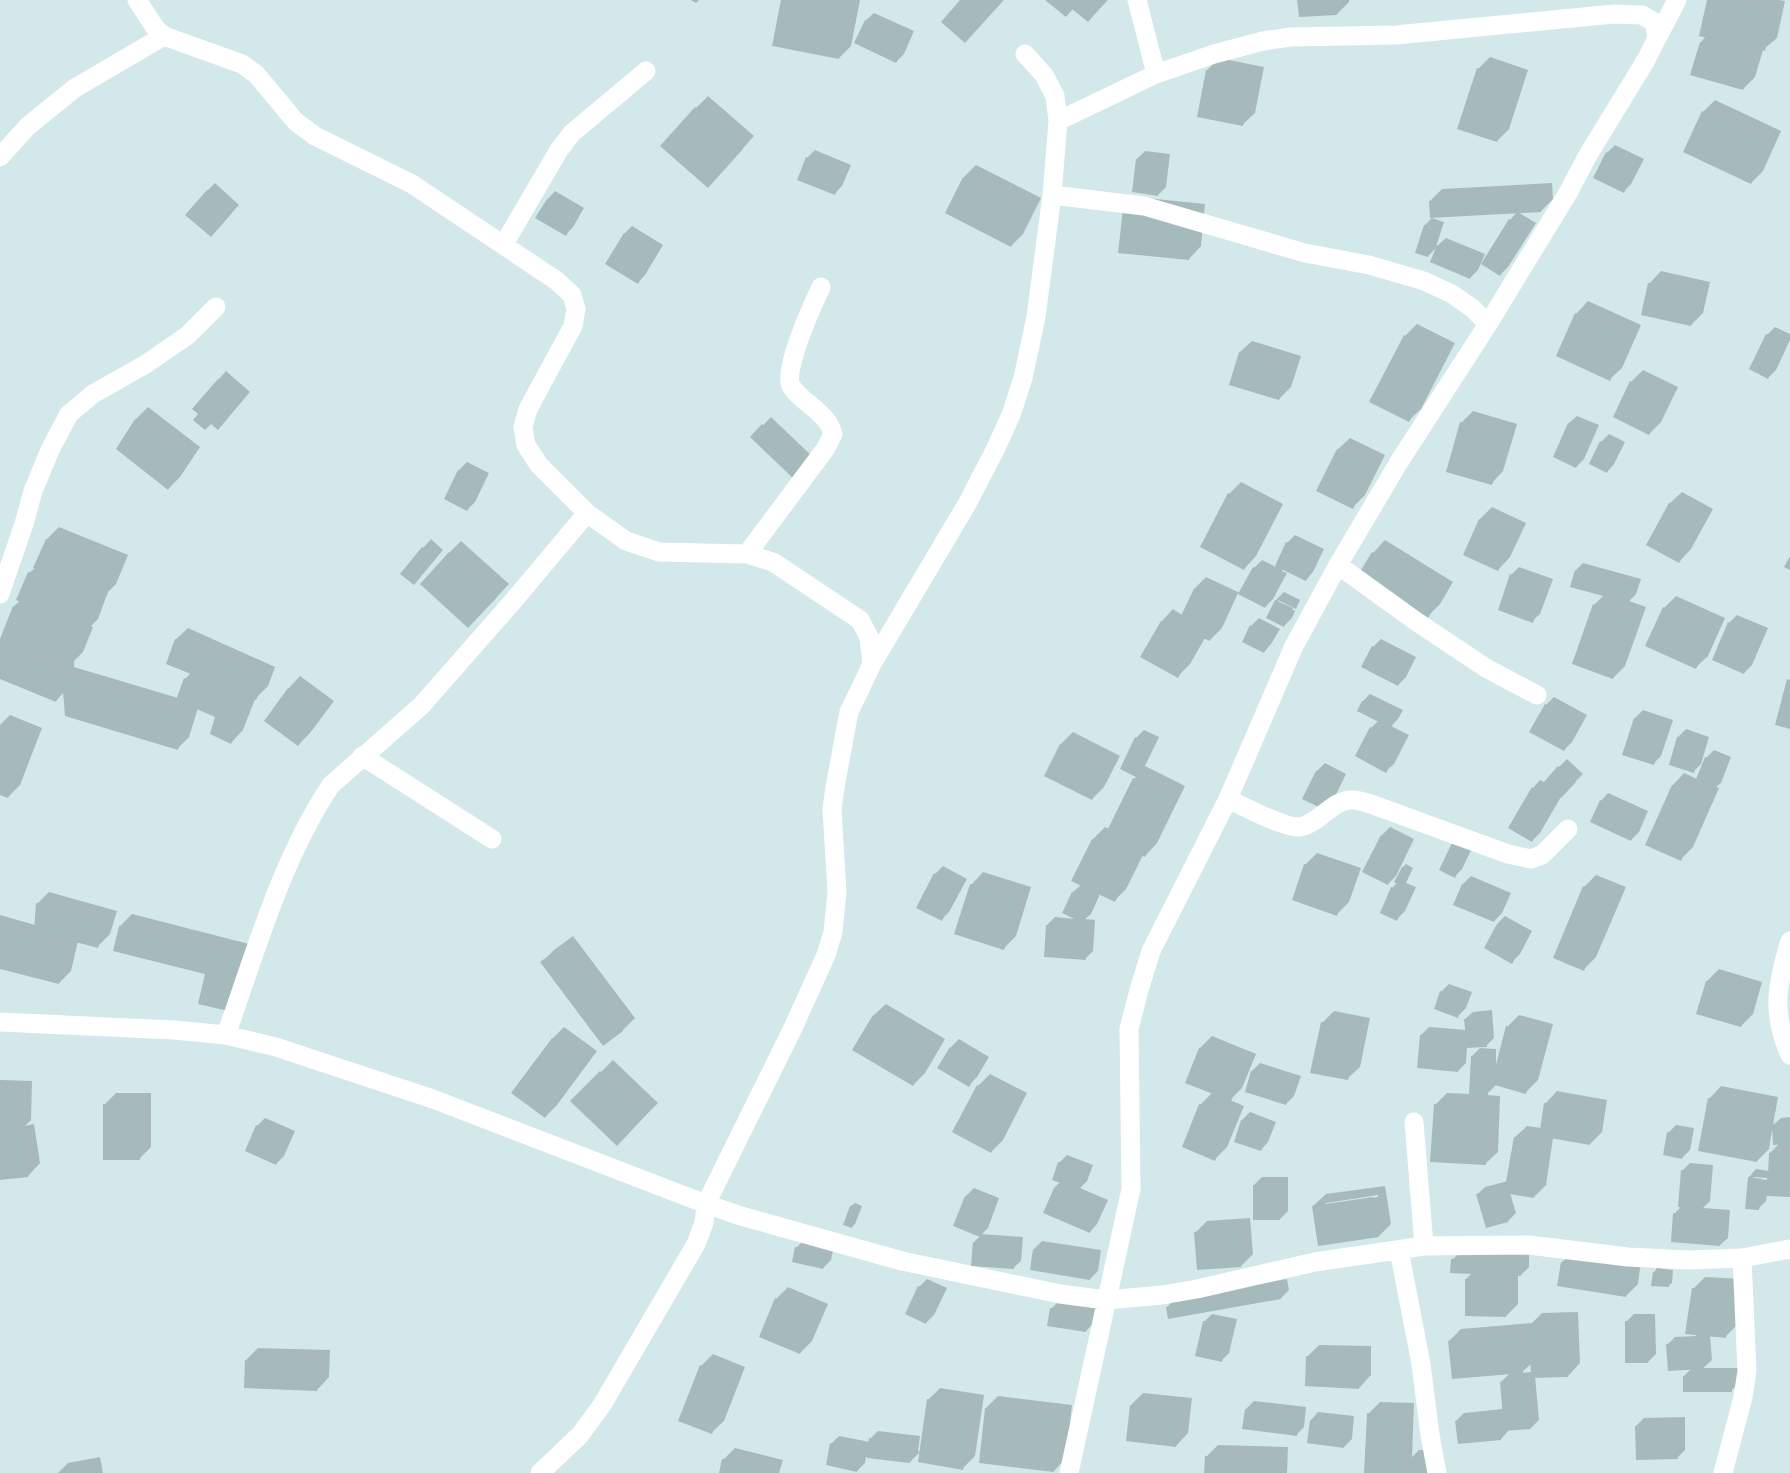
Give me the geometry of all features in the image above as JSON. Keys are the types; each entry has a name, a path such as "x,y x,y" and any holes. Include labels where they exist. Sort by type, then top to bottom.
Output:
{"street":[{"path":"137,0 156,29 164,36 242,64 256,74 296,122 315,136 412,184 504,244 557,281 572,295 576,309 573,326 528,409 523,427 526,445 539,465 587,513 626,541 659,552 746,554 773,562 860,620 869,637 872,664"},
{"path":"1137,0 1156,74"},
{"path":"1069,1473 1131,1190 1129,1029 1151,951 1228,799 1294,646 1338,565 1399,462 1488,324 1568,193 1588,155 1646,60 1677,0"},
{"path":"1058,121 1156,74 1214,54 1263,41 1291,37 1396,36 1614,14 1642,15 1654,22 1657,38"},
{"path":"0,157 28,126 75,88 164,36"},
{"path":"540,1473 580,1435 602,1405 696,1244 704,1223 706,1204 792,1030 826,955 833,932 837,892 833,827 834,787 848,712 872,664 967,504 995,450 1010,415 1023,378 1036,317 1052,196 1058,121 1055,96 1044,75 1025,54"},
{"path":"504,244 558,150 572,133 646,71"},
{"path":"1052,196 1144,206 1305,253 1369,265 1424,281 1452,294 1472,308 1488,324"},
{"path":"746,554 826,448 833,434 828,422 801,397 791,385 790,372 804,325 821,287"},
{"path":"0,594 24,524 33,491 50,450 69,414 93,394 146,364 188,335 216,307"},
{"path":"226,1035 270,909 297,846 320,801 331,785 362,756 421,706 515,600 587,513"},
{"path":"1338,565 1417,622 1486,668 1538,695"},
{"path":"362,756 492,839"},
{"path":"1228,799 1287,825 1300,827 1315,820 1340,803 1350,800 1368,803 1508,854 1531,859 1542,855 1568,829"},
{"path":"1790,941 1777,996 1779,1024 1790,1055"},
{"path":"0,1022 174,1030 226,1035 276,1047 433,1099 706,1204 741,1216 902,1261 1060,1294 1106,1300 1162,1296 1314,1262 1424,1246 1529,1245 1628,1257 1689,1260 1742,1258 1790,1249"},
{"path":"1414,1122 1424,1246"},
{"path":"1399,1250 1421,1364 1430,1435 1437,1473"},
{"path":"1723,1473 1743,1397 1747,1371 1742,1258"}],"building":[{"path":"781,0 817,0 850,7 839,59 772,46"},
{"path":"960,0 995,0 1000,4 965,43 941,22"},
{"path":"1045,0 1107,0 1088,22 1072,9 1066,17"},
{"path":"1297,0 1336,0 1337,15 1299,17"},
{"path":"1707,0 1717,0 1774,13 1765,51 1699,36"},
{"path":"865,20 907,40 896,63 854,43"},
{"path":"1700,42 1753,57 1743,90 1690,75"},
{"path":"1477,68 1517,82 1497,142 1457,129"},
{"path":"1206,70 1252,79 1243,126 1197,117"},
{"path":"695,107 743,149 708,188 660,146"},
{"path":"1702,111 1770,144 1751,184 1683,152"},
{"path":"1606,152 1637,167 1624,193 1593,178"},
{"path":"806,157 844,173 835,195 797,180"},
{"path":"1136,159 1162,162 1158,196 1132,192"},
{"path":"963,177 1029,210 1011,247 945,213"},
{"path":"207,190 232,213 211,237 185,215"},
{"path":"1540,195 1541,212 1430,218 1429,201"},
{"path":"547,199 577,216 566,236 535,218"},
{"path":"1123,209 1193,216 1189,260 1118,253"},
{"path":"1509,219 1529,231 1500,276 1481,264"},
{"path":"1424,225 1437,229 1428,257 1415,253"},
{"path":"624,233 656,253 638,284 605,264"},
{"path":"1437,245 1477,262 1470,279 1430,262"},
{"path":"1648,283 1698,294 1691,326 1641,315"},
{"path":"1575,313 1629,338 1610,381 1556,356"},
{"path":"1766,334 1785,344 1768,379 1749,369"},
{"path":"1404,335 1443,356 1409,422 1369,402"},
{"path":"1239,352 1289,368 1279,400 1229,385"},
{"path":"218,379 243,400 218,430 211,424 205,430 193,420 198,414 192,409"},
{"path":"1630,381 1667,400 1649,435 1613,417"},
{"path":"135,419 188,460 168,490 116,449"},
{"path":"1460,422 1506,436 1492,485 1446,472"},
{"path":"1568,423 1592,433 1576,468 1553,457"},
{"path":"762,424 809,469 797,482 750,437"},
{"path":"1600,441 1618,450 1607,473 1589,464"},
{"path":"1337,449 1373,467 1353,509 1316,491"},
{"path":"458,470 482,481 467,511 444,499"},
{"path":"1228,493 1272,516 1244,570 1200,547"},
{"path":"1669,503 1702,521 1679,563 1646,545"},
{"path":"1479,519 1515,535 1498,571 1463,555"},
{"path":"46,539 116,568 104,597 33,568"},
{"path":"1286,542 1317,557 1306,581 1275,566"},
{"path":"422,547 436,558 414,585 400,574"},
{"path":"449,552 497,597 468,628 420,584"},
{"path":"1372,552 1442,594 1428,618 1358,575"},
{"path":"1790,556 1790,570 1784,567"},
{"path":"1253,567 1280,581 1265,608 1238,594"},
{"path":"1575,570 1633,586 1629,603 1570,587"},
{"path":"28,572 97,605 87,632 16,600"},
{"path":"1510,574 1545,586 1533,623 1498,610"},
{"path":"1194,589 1227,605 1210,641 1176,626"},
{"path":"1275,600 1293,608 1284,627 1266,618"},
{"path":"1593,604 1635,620 1613,679 1572,664"},
{"path":"13,606 82,639 71,665 0,639"},
{"path":"1663,607 1714,631 1696,669 1645,646"},
{"path":"1161,621 1198,642 1178,678 1140,657"},
{"path":"1728,622 1760,636 1744,674 1712,660"},
{"path":"1250,625 1272,637 1264,653 1242,642"},
{"path":"175,639 264,679 256,700 166,664"},
{"path":"0,646 64,673 56,702 0,679"},
{"path":"1372,646 1409,665 1398,686 1361,667"},
{"path":"184,678 247,703 231,744 210,734 215,717 176,700"},
{"path":"62,679 187,716 178,750 65,716"},
{"path":"1787,679 1790,680 1790,729 1775,725"},
{"path":"288,688 323,713 298,746 264,721"},
{"path":"1362,701 1396,718 1391,728 1357,711"},
{"path":"1545,704 1580,723 1564,751 1529,732"},
{"path":"1634,718 1666,728 1654,765 1622,755"},
{"path":"1370,727 1402,743 1386,773 1355,756"},
{"path":"0,728 31,740 8,798 0,795"},
{"path":"1135,737 1152,745 1136,777 1120,769"},
{"path":"1677,737 1702,744 1694,773 1669,765"},
{"path":"1060,744 1108,768 1092,800 1044,776"},
{"path":"1705,757 1724,765 1713,792 1694,784"},
{"path":"1558,766 1576,782 1561,798 1544,782"},
{"path":"1316,771 1339,782 1325,810 1302,799"},
{"path":"1133,778 1173,798 1145,857 1104,837"},
{"path":"1672,785 1708,801 1681,861 1645,845"},
{"path":"1532,787 1556,801 1532,842 1508,828"},
{"path":"1600,800 1641,819 1631,841 1590,822"},
{"path":"1381,835 1407,847 1388,885 1362,872"},
{"path":"1092,839 1136,859 1115,902 1071,881"},
{"path":"1452,843 1468,850 1455,878 1439,870"},
{"path":"1304,864 1349,880 1337,916 1292,900"},
{"path":"1402,867 1410,872 1403,887 1394,882"},
{"path":"934,873 960,887 942,921 916,908"},
{"path":"970,884 1019,899 1004,950 954,934"},
{"path":"1462,884 1503,901 1494,922 1453,905"},
{"path":"1583,886 1614,899 1584,971 1553,958"},
{"path":"1391,887 1409,895 1397,921 1380,913"},
{"path":"1072,892 1093,902 1083,923 1062,913"},
{"path":"36,903 105,923 98,948 34,931"},
{"path":"1497,924 1525,939 1512,964 1484,948"},
{"path":"1046,925 1087,927 1086,960 1044,957"},
{"path":"119,926 241,957 228,1011 198,1004 205,974 113,951"},
{"path":"0,930 67,948 59,984 0,969"},
{"path":"561,947 623,1031 603,1046 540,962"},
{"path":"1706,981 1751,994 1741,1027 1696,1014"},
{"path":"1440,991 1464,1000 1458,1018 1434,1009"},
{"path":"873,1015 933,1051 913,1086 852,1050"},
{"path":"1484,1017 1487,1047 1467,1048 1464,1019"},
{"path":"1321,1022 1358,1030 1348,1080 1310,1073"},
{"path":"1506,1026 1542,1036 1526,1094 1491,1084"},
{"path":"1420,1035 1461,1038 1458,1072 1417,1068"},
{"path":"552,1038 585,1063 545,1118 511,1093"},
{"path":"950,1047 982,1065 969,1087 937,1068"},
{"path":"1199,1048 1245,1066 1231,1101 1185,1083"},
{"path":"1471,1056 1489,1057 1488,1095 1469,1095"},
{"path":"600,1071 646,1115 617,1146 570,1101"},
{"path":"1251,1071 1293,1084 1286,1105 1245,1092"},
{"path":"977,1085 1016,1106 991,1153 952,1132"},
{"path":"0,1092 20,1093 19,1133 0,1132"},
{"path":"1708,1098 1767,1109 1757,1162 1698,1151"},
{"path":"1544,1103 1595,1112 1590,1145 1539,1136"},
{"path":"103,1104 139,1104 140,1160 103,1160"},
{"path":"1199,1104 1233,1118 1215,1161 1182,1147"},
{"path":"1434,1104 1489,1108 1486,1165 1430,1162"},
{"path":"1241,1120 1269,1130 1261,1151 1234,1142"},
{"path":"1790,1124 1790,1144 1773,1145 1772,1125"},
{"path":"256,1125 288,1139 276,1165 245,1151"},
{"path":"1667,1132 1687,1136 1682,1159 1663,1155"},
{"path":"23,1136 28,1177 0,1180 0,1139"},
{"path":"1514,1137 1543,1142 1534,1198 1504,1193"},
{"path":"1769,1153 1790,1154 1790,1197 1767,1196"},
{"path":"1058,1162 1086,1173 1080,1190 1052,1180"},
{"path":"1681,1170 1706,1173 1702,1210 1678,1207"},
{"path":"1748,1177 1762,1179 1759,1210 1745,1209"},
{"path":"1253,1185 1281,1185 1280,1220 1253,1220"},
{"path":"1054,1188 1101,1208 1090,1233 1043,1213"},
{"path":"1499,1188 1508,1222 1486,1228 1476,1194"},
{"path":"965,1196 992,1206 980,1237 953,1226"},
{"path":"1373,1197 1379,1237 1318,1246 1312,1206"},
{"path":"850,1206 859,1209 852,1228 843,1225"},
{"path":"1673,1213 1722,1218 1720,1246 1671,1242"},
{"path":"1238,1229 1241,1267 1197,1270 1194,1232"},
{"path":"973,1242 1016,1245 1014,1269 971,1266"},
{"path":"795,1247 826,1255 823,1269 792,1262"},
{"path":"1033,1249 1093,1258 1090,1280 1030,1270"},
{"path":"1451,1259 1522,1262 1521,1276 1450,1273"},
{"path":"1561,1262 1629,1273 1626,1297 1557,1286"},
{"path":"1653,1272 1670,1273 1669,1287 1651,1286"},
{"path":"1465,1279 1507,1279 1506,1317 1465,1316"},
{"path":"918,1286 939,1296 926,1324 905,1314"},
{"path":"1279,1286 1281,1299 1168,1319 1166,1307"},
{"path":"1692,1288 1731,1291 1726,1338 1685,1334"},
{"path":"775,1298 817,1316 800,1354 759,1337"},
{"path":"1050,1308 1089,1314 1086,1332 1047,1326"},
{"path":"1203,1321 1229,1327 1222,1362 1195,1356"},
{"path":"1625,1321 1648,1321 1648,1363 1625,1363"},
{"path":"1566,1323 1568,1377 1531,1378 1529,1325"},
{"path":"1519,1335 1523,1373 1452,1379 1448,1341"},
{"path":"1703,1342 1704,1369 1668,1371 1666,1344"},
{"path":"1306,1356 1360,1358 1359,1389 1305,1386"},
{"path":"245,1360 318,1362 317,1391 244,1388"},
{"path":"700,1365 734,1379 712,1434 678,1421"},
{"path":"1731,1375 1732,1392 1683,1392 1683,1376"},
{"path":"1527,1380 1531,1429 1504,1431 1500,1382"},
{"path":"927,1399 973,1406 963,1470 918,1462"},
{"path":"1130,1405 1180,1410 1176,1447 1126,1441"},
{"path":"985,1408 1060,1417 1054,1472 979,1463"},
{"path":"1245,1409 1299,1415 1297,1436 1242,1429"},
{"path":"1367,1413 1402,1415 1400,1473 1364,1473"},
{"path":"1498,1416 1501,1440 1458,1444 1455,1421"},
{"path":"1310,1420 1347,1424 1344,1448 1307,1443"},
{"path":"1677,1424 1678,1459 1636,1460 1635,1426"},
{"path":"869,1438 913,1444 910,1463 867,1458"},
{"path":"830,1443 862,1450 857,1472 826,1465"},
{"path":"1205,1456 1276,1459 1275,1473 1204,1473"},
{"path":"1410,1458 1425,1458 1425,1473 1410,1473"},
{"path":"722,1459 773,1472 773,1473 719,1473"},
{"path":"88,1469 89,1473 68,1473 68,1472"}]}
